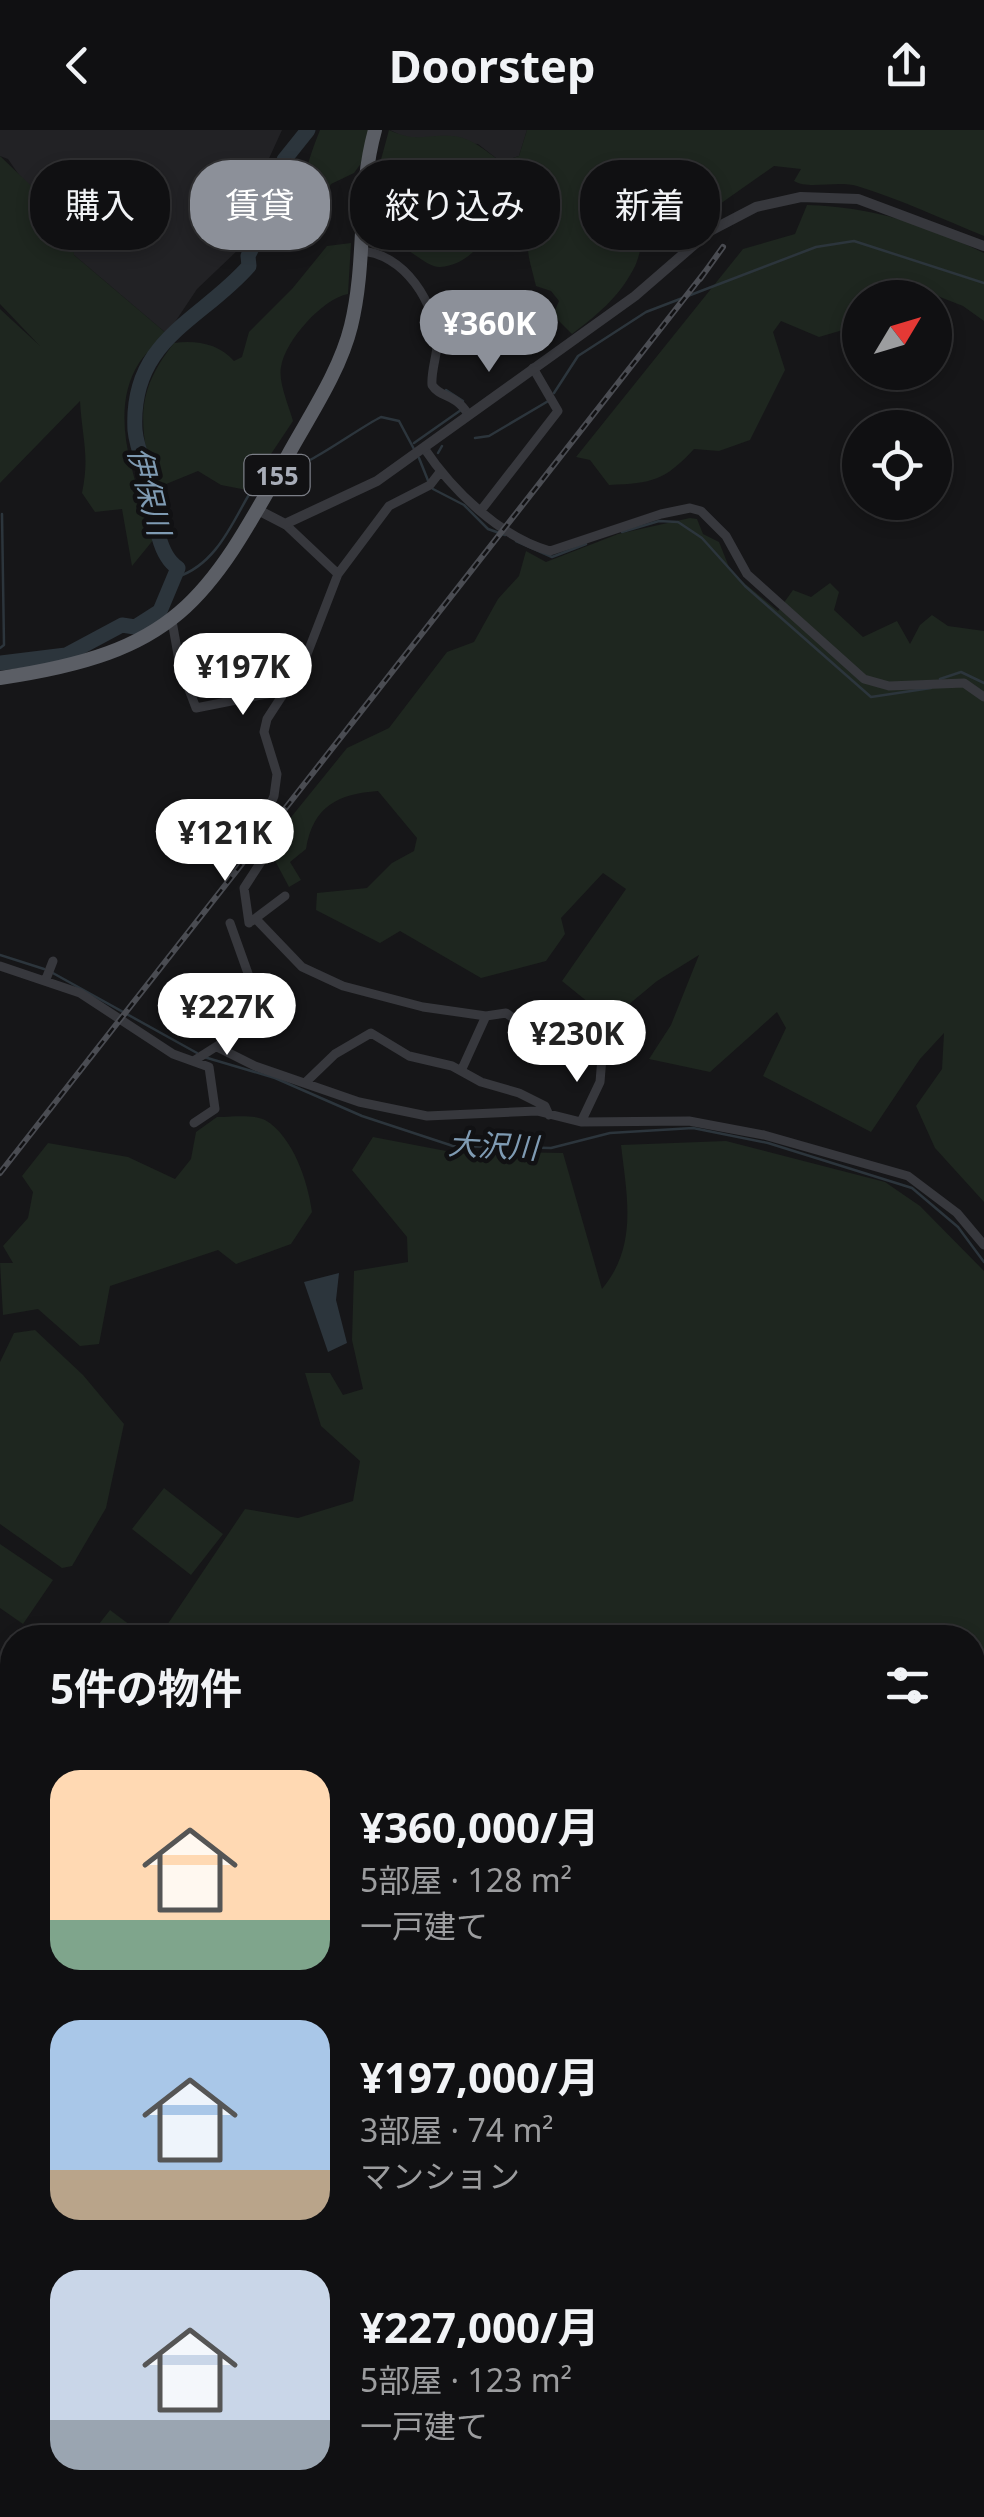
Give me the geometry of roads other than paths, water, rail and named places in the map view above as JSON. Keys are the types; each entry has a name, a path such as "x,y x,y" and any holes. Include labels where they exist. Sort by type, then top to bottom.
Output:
{"highway":[{"name":"155","path":"369,160 376,130"},
{"name":"155","path":"0,678 72,668 102,658 172,621 218,574 258,510 347,339 359,250"}],"street":[{"path":"285,524 352,495 424,448 635,296 710,231 772,202 801,196 858,199 984,246"},
{"path":"359,250 390,258 417,286 436,340 432,385 438,392 457,398 468,414"},
{"path":"482,509 558,411 533,368"},
{"path":"424,448 440,472 510,532 550,551 661,514 690,508 701,510 726,536 747,574 864,679 889,686 964,682 984,697"},
{"path":"440,472 430,484 389,506 338,574 304,662 282,691 264,732 277,774 274,796 262,824 270,848 244,888 253,921 302,967 343,986 423,1006 486,1016 506,1013 533,1032 548,1012 603,1045"},
{"path":"258,510 285,524 338,574"},
{"path":"172,621 180,666 196,708 282,691"},
{"path":"195,1060 258,1020 234,927 253,921 285,896"},
{"path":"47,977 53,961"},
{"path":"0,966 47,977 100,1004 174,1054 195,1060 212,1071 215,1109 194,1123"},
{"path":"461,1071 486,1016"},
{"path":"307,1081 364,1033 409,1056 519,1092 563,1120"},
{"path":"581,1122 600,1082 603,1045 611,1035 620,1038"},
{"path":"214,1049 360,1102 427,1116 508,1110 537,1111 581,1122 667,1120 718,1124 893,1170 937,1196 984,1245"}],"waterway":[{"name":"伊保川","path":"0,663 66,655 122,625 135,627 160,611 178,568 166,555 157,526 136,439 136,399 144,374 172,334 249,266 248,256 270,211 284,160 308,130"},
{"path":"554,393 578,356 646,312 816,247 854,241 984,283"},
{"path":"446,390 463,401"},
{"path":"475,438 489,436 550,400"},
{"path":"414,443 461,410"},
{"path":"287,469 319,455 381,417 399,421 415,451"},
{"path":"438,453 442,446"},
{"path":"419,458 429,483"},
{"path":"177,577 212,554 254,487 274,469"},
{"path":"433,489 464,505 488,529 505,535"},
{"path":"0,648 4,645 2,514"},
{"path":"622,532 659,521 678,522 702,538 745,586 871,697 931,688"},
{"path":"516,541 552,557 586,544"},
{"path":"940,679 961,672 984,683"},
{"name":"大沢川","path":"0,955 44,969"},
{"name":"大沢川","path":"51,972 197,1053"},
{"name":"大沢川","path":"204,1057 275,1078 362,1116 453,1146 551,1148 610,1133 693,1128 768,1143 912,1188 958,1227 984,1262"}],"railway":[{"path":"700,279 723,247"},
{"path":"0,1173 708,268"}]}
